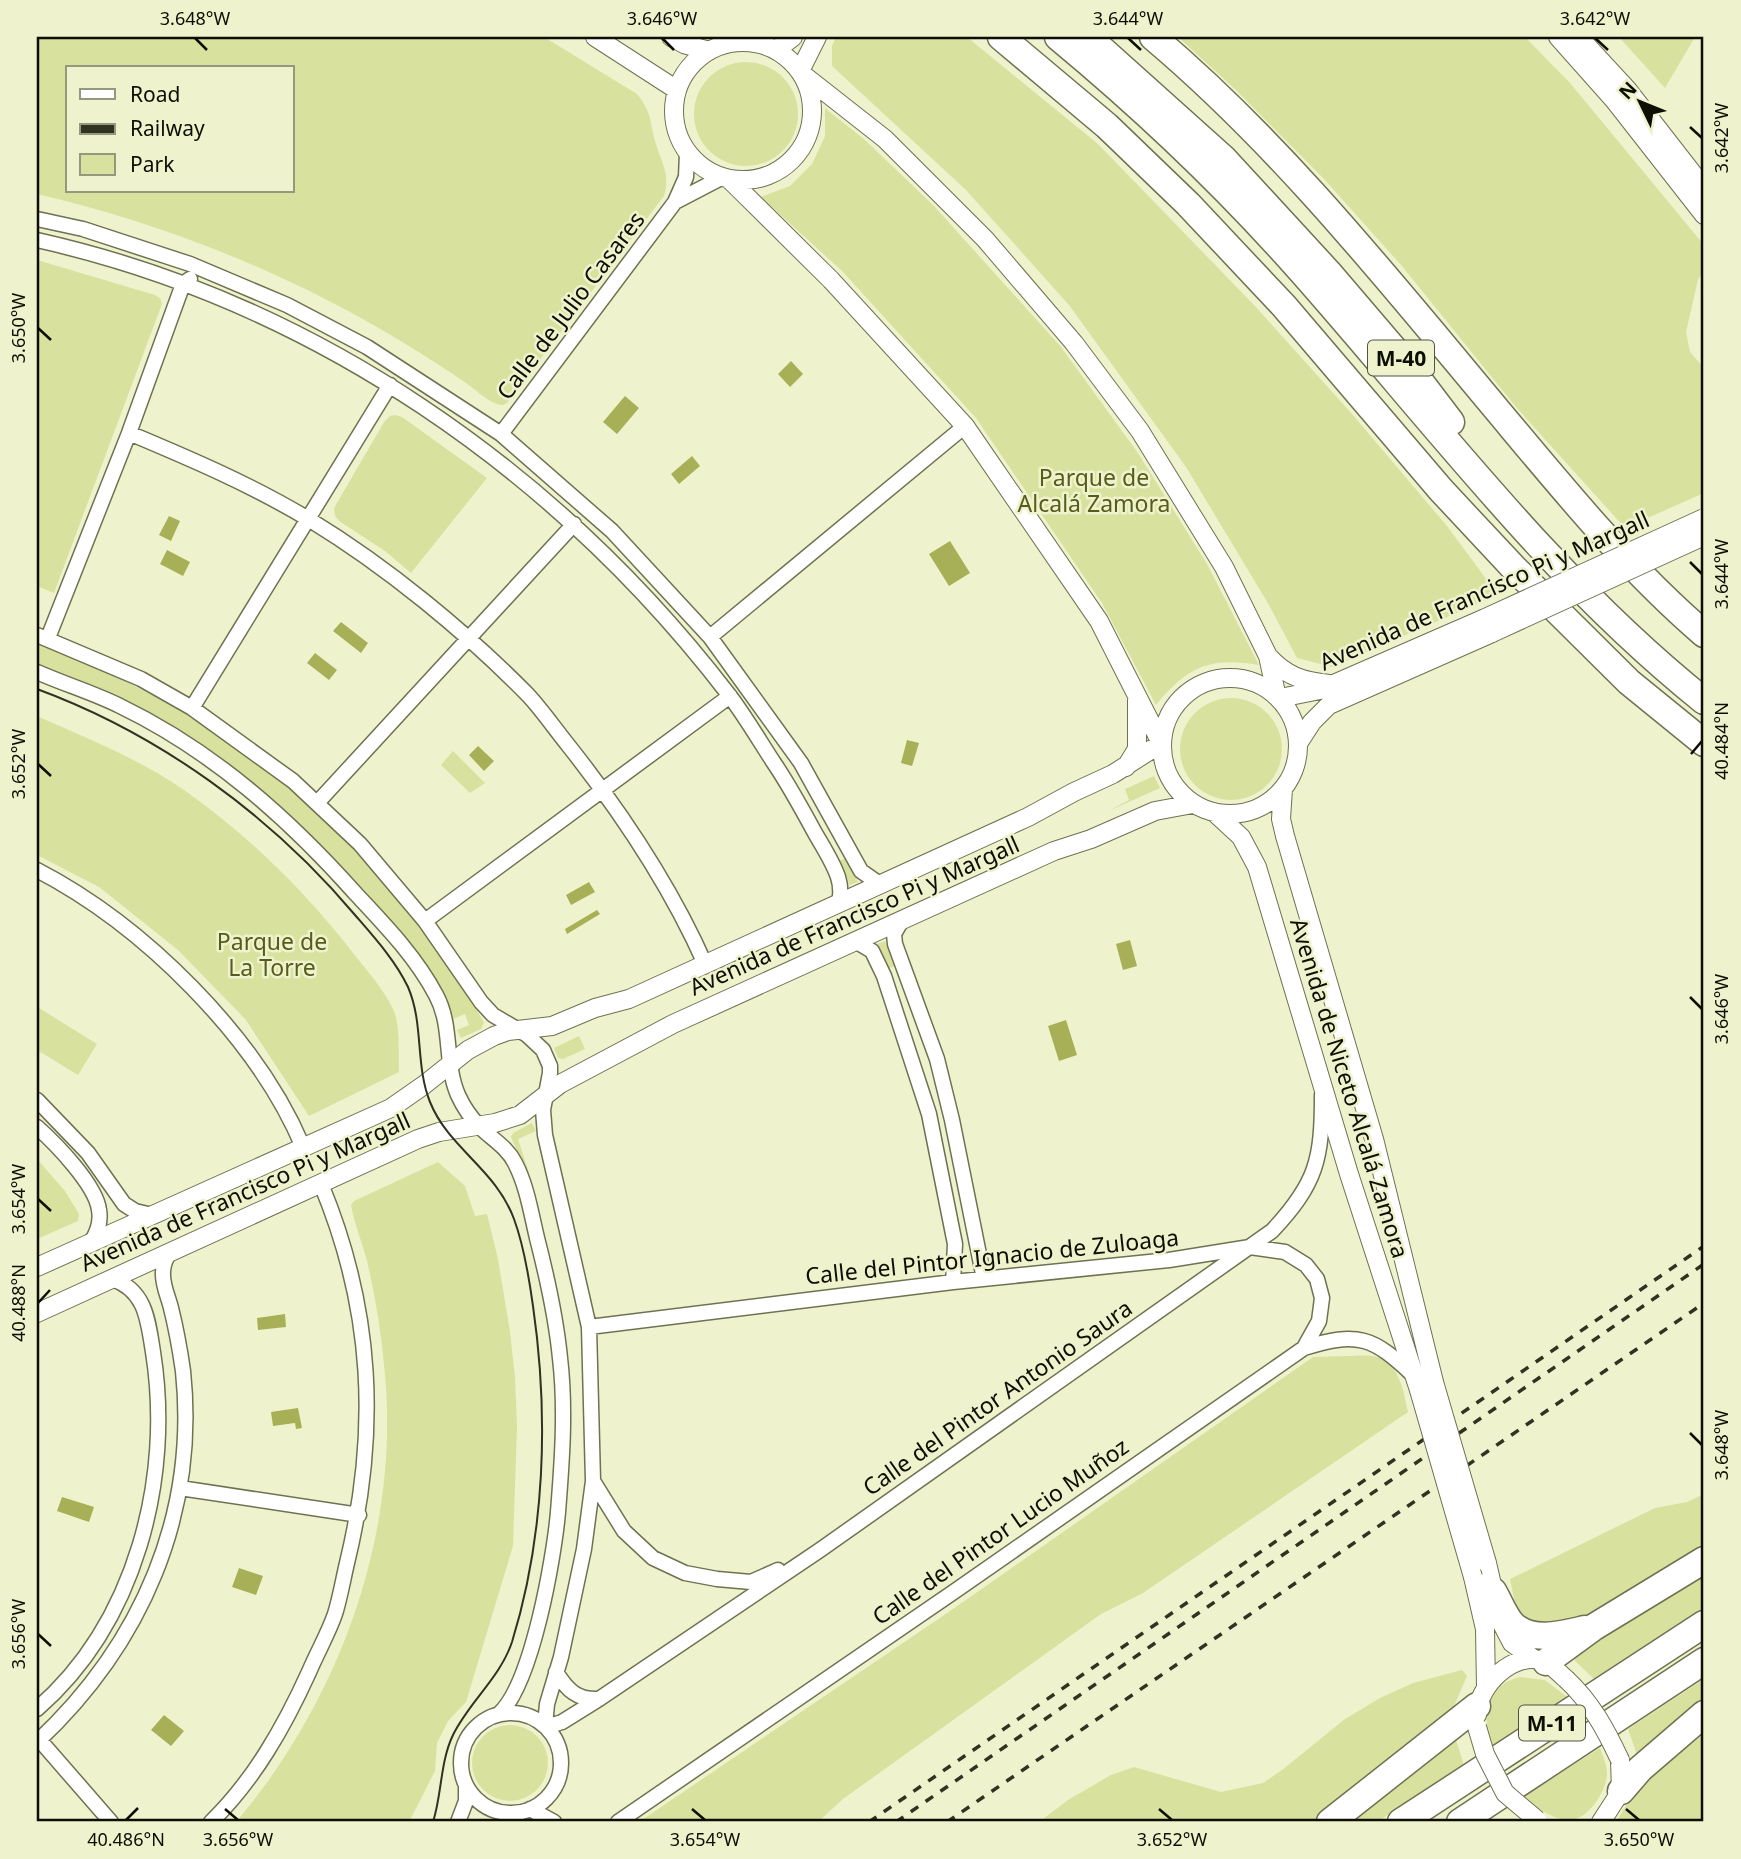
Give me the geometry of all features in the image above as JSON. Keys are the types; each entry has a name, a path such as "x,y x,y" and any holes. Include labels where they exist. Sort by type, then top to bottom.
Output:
{"highway":[{"path":"1000,37 1107,127 1188,204 1284,306 1441,490 1513,567 1629,682 1704,743"},
{"path":"1058,37 1209,173 1302,272 1448,444 1545,552 1602,611 1672,676 1704,701"},
{"name":"M-40","path":"1088,37 1224,159 1328,272 1410,368 1473,451 1546,537 1611,606 1667,658 1704,687"},
{"name":"M-40","path":"1153,37 1294,172 1359,244 1584,514 1646,580 1704,634"},
{"path":"1549,1667 1594,1627 1704,1560"},
{"path":"1483,1584 1514,1626 1535,1636 1553,1637 1594,1627"},
{"name":"M-11","path":"1401,1822 1704,1624"},
{"name":"M-11","path":"1460,1822 1704,1661"},
{"path":"1330,1822 1480,1707"},
{"path":"1621,1791 1640,1769 1704,1714"}],"street":[{"path":"595,37 677,90"},
{"path":"671,37 709,51"},
{"path":"776,50 793,37"},
{"path":"725,179 748,181 766,177 796,158 812,125 813,107 801,72 817,37"},
{"path":"1558,37 1614,100 1704,215"},
{"path":"1579,37 1627,89 1704,188"},
{"path":"743,42 760,44 789,59 801,72 894,148 985,239 1074,343 1140,431 1224,567 1268,656 1278,695 1292,715 1299,742 1295,767 1283,789 1272,800 1252,810 1230,815 1215,813 1193,804 1171,780 1165,767 1160,742 1099,621 965,426 831,281 725,179 702,168 687,153 677,134 673,111 677,90 690,67 709,51 725,44 743,42"},
{"name":"Calle de Julio Casares","path":"501,434 675,202 686,177 687,153"},
{"name":"Calle de Julio Casares","path":"675,202 725,179"},
{"path":"37,219 83,229 190,264 287,305 367,347 501,434 612,531 710,637 801,763 861,871 867,878 881,885"},
{"path":"37,240 80,249 183,284 297,334 390,385 458,429 574,524 643,593 730,695 787,781 830,859 840,886 839,904"},
{"path":"287,305 251,298 195,275 183,284 129,433 42,636 141,679 192,708 265,759 360,844 425,921 481,1002 501,1021 539,1045 547,1058 551,1073 545,1096 543,1123 589,1327 593,1481 584,1549 547,1704 546,1726"},
{"path":"192,708 390,385"},
{"path":"710,637 965,426"},
{"path":"458,429 501,434"},
{"path":"129,433 218,470 308,519 378,566 468,640 529,697 602,789 688,925 705,964"},
{"name":"Avenida de Francisco Pi y Margall","path":"1299,742 1312,722 1329,705 1704,518"},
{"path":"317,803 574,524"},
{"name":"Avenida de Francisco Pi y Margall","path":"1278,695 1304,695 1333,685 1488,626 1704,536"},
{"path":"1268,656 1278,667 1297,679 1333,685"},
{"path":"37,672 120,706 189,744 271,807 312,844 396,937 436,994 447,1024 456,1090 478,1125 510,1154 523,1181 552,1300 561,1361 563,1425 555,1543 520,1684 513,1699 499,1714"},
{"path":"1160,742 1166,722 1180,699 1207,682 1224,678 1242,679 1259,684 1278,695"},
{"path":"425,921 730,695"},
{"path":"1125,767 1137,749 1137,697"},
{"name":"Avenida de Francisco Pi y Margall","path":"37,1267 399,1103 481,1042 501,1033 552,1026 595,1007 624,1000 1028,817 1125,767 1160,742"},
{"name":"Avenida de Niceto Alcalá Zamora","path":"1283,789 1281,820 1284,836 1374,1139 1423,1383"},
{"name":"Avenida de Francisco Pi y Margall","path":"37,1313 429,1135 520,1115 576,1074 664,1029 1059,849 1091,839 1155,811 1193,804"},
{"name":"Avenida de Niceto Alcalá Zamora","path":"1215,813 1241,837 1256,867 1359,1206 1423,1383"},
{"path":"37,870 80,894 120,922 182,977 239,1042 282,1105 303,1147"},
{"path":"902,920 894,934 895,944 937,1059 984,1279"},
{"path":"855,941 872,951 884,976 929,1114 955,1244 953,1282"},
{"name":"Calle del Pintor Antonio Saura","path":"546,1726 562,1722 599,1699 820,1550 1272,1231 1291,1211 1313,1176 1321,1132 1321,1077"},
{"path":"37,1100 88,1153 124,1204 135,1211 152,1215"},
{"path":"37,1127 76,1170 95,1198 100,1214 91,1242"},
{"path":"211,1822 256,1766 290,1714 334,1615 359,1515 367,1456 367,1370 357,1302 337,1224 321,1184"},
{"name":"Calle del Pintor Ignacio de Zuloaga","path":"589,1327 953,1282 1169,1260 1250,1247 1285,1252 1306,1265 1317,1279 1322,1298 1319,1321 1304,1348"},
{"path":"111,1822 38,1739 91,1683 132,1625 159,1562 180,1488 184,1384 180,1349 163,1272 170,1252"},
{"path":"1169,1260 1192,1265 1201,1282"},
{"path":"37,1709 55,1693 80,1661 102,1631 119,1599 140,1542 155,1480 159,1452 159,1408 150,1336 145,1314 135,1291 112,1279"},
{"name":"Calle del Pintor Lucio Muñoz","path":"618,1822 1304,1348 1334,1339 1355,1338 1376,1343 1423,1383"},
{"path":"1423,1383 1487,1563 1483,1584 1485,1629 1480,1707 1485,1754 1506,1793 1538,1821"},
{"path":"1423,1383 1483,1584 1512,1643 1549,1667 1583,1695 1603,1725 1620,1760 1621,1791 1600,1819"},
{"name":"Calle del Pintor Antonio Saura","path":"593,1481 624,1531 653,1558 685,1573 751,1582 820,1550"},
{"path":"180,1488 359,1515"},
{"path":"1480,1707 1507,1666 1525,1660 1549,1667"},
{"path":"556,1672 574,1695 589,1700 599,1699"},
{"path":"519,1713 546,1726 557,1743 560,1772 546,1798 530,1809 506,1812 487,1807 478,1801 462,1776 461,1756 467,1737 481,1722 499,1714 519,1713"},
{"path":"458,1822 466,1801 466,1786"},
{"path":"530,1809 554,1822"},
{"path":"488,1822 506,1812"}],"green space":[{"path":"37,37 544,37 637,94 649,114 666,182 664,196 507,403 501,405 361,318 272,273 180,236 37,194"},
{"path":"836,37 967,37 1098,144 1255,306 1352,414 1447,526 1498,595 1332,667 1297,658 1269,605 1186,467 1069,305 966,190 832,66 832,46"},
{"path":"1178,37 1525,37 1570,83 1704,245 1704,269 1698,280 1686,332 1690,352 1704,368 1704,493 1625,528 1516,407 1401,265 1325,180 1236,90"},
{"path":"1619,37 1695,37 1665,88"},
{"path":"746,62 766,66 783,77 794,94 798,114 794,134 783,151 766,162 746,166 726,162 709,151 698,134 694,114 698,94 709,77 726,66"},
{"name":"Parque de Alcalá Zamora","path":"825,108 865,140 934,206 1061,347 1138,453 1207,564 1259,665 1227,662 1201,667 1179,681 1156,705 1102,603 976,418 842,271 761,197 790,186 812,164 825,136"},
{"path":"37,260 155,295 160,298 162,304 54,593 37,586"},
{"path":"395,415 402,417 487,478 411,573 385,551 339,521 334,508 384,422"},
{"path":"37,642 146,692 195,720 242,751 286,786 329,824 370,866 409,913 468,994 484,1023 481,1029 461,1038 457,1030 469,1025 465,1014 453,1019 431,974 401,933 344,868 266,796 180,734 134,707 37,663"},
{"path":"1231,698 1251,702 1267,713 1278,729 1282,749 1278,769 1267,785 1251,796 1231,800 1211,796 1195,785 1184,769 1180,749 1184,729 1195,713 1211,702"},
{"name":"Parque de La Torre","path":"37,716 112,750 167,779 229,824 271,861 328,922 388,1000 397,1023 399,1072 309,1116 246,1020 178,950 99,887 37,855"},
{"path":"453,751 485,783 470,793 441,765"},
{"path":"1154,776 1160,788 1109,811 1129,800 1125,789"},
{"path":"846,858 858,882 850,885 839,861"},
{"path":"885,941 895,966 887,969 877,944"},
{"path":"39,1008 97,1044 78,1075 37,1050"},
{"path":"579,1036 585,1049 563,1059 558,1058 554,1048"},
{"path":"532,1123 536,1131 518,1139 529,1173 526,1173 511,1137 513,1133"},
{"path":"37,1159 65,1191 79,1214 78,1221 37,1239"},
{"path":"438,1162 465,1186 475,1216 487,1214 498,1259 515,1377 517,1426 513,1546 466,1702 448,1721 437,1743 435,1771 409,1822 236,1822 273,1773 306,1721 334,1666 356,1608 373,1549 383,1488 387,1427 384,1365 373,1287 351,1205 354,1201"},
{"path":"1372,1356 1387,1362 1397,1374 1408,1412 1143,1593 1101,1614 843,1799 818,1822 639,1822 953,1609 1313,1357"},
{"path":"1704,1494 1704,1550 1585,1622 1539,1624 1517,1614 1510,1579 1655,1508 1687,1502"},
{"path":"1704,1574 1704,1607 1594,1679 1575,1661 1579,1650"},
{"path":"1462,1670 1467,1676 1455,1704 1438,1725 1317,1822 1039,1822 1068,1800 1111,1775 1134,1767 1221,1792 1263,1783 1345,1719 1380,1698 1413,1683"},
{"path":"1520,1677 1545,1680 1567,1697 1491,1747 1487,1725 1489,1704 1499,1687"},
{"path":"1704,1679 1704,1704 1637,1755 1628,1729"},
{"path":"510,1725 525,1728 537,1736 545,1748 548,1763 545,1778 537,1790 525,1798 510,1801 495,1798 483,1790 475,1778 472,1763 475,1748 483,1736 495,1728"},
{"path":"1704,1734 1704,1822 1616,1822 1636,1789"},
{"path":"1453,1736 1464,1765 1377,1822 1340,1822"},
{"path":"1600,1748 1606,1767 1606,1780 1596,1802 1585,1814 1572,1820 1559,1819 1523,1797"}],"shaded area":[{"path":"791,361 803,374 790,387 778,374"},
{"path":"625,396 639,408 617,434 603,422"},
{"path":"692,456 700,466 679,484 671,474"},
{"path":"169,516 180,521 171,541 159,535"},
{"path":"950,541 970,573 949,586 929,554"},
{"path":"167,550 190,562 183,576 160,564"},
{"path":"341,622 368,643 361,653 333,631"},
{"path":"315,653 337,670 329,680 307,663"},
{"path":"907,740 919,743 912,766 901,763"},
{"path":"478,746 494,761 484,771 469,755"},
{"path":"589,882 595,892 571,905 566,895"},
{"path":"597,910 600,914 567,934 565,929"},
{"path":"1130,940 1137,966 1123,970 1116,944"},
{"path":"1066,1020 1077,1055 1059,1061 1048,1026"},
{"path":"285,1314 286,1327 258,1330 257,1318"},
{"path":"298,1408 302,1428 296,1429 295,1423 273,1426 271,1412"},
{"path":"62,1497 94,1507 89,1522 57,1511"},
{"path":"239,1568 263,1576 256,1595 232,1587"},
{"path":"164,1715 184,1731 171,1746 151,1730"}],"tram line":[{"path":"37,689 126,729 210,781 250,811 322,878 377,940 403,977 413,1001 422,1074 430,1102 448,1133 496,1186 514,1219 528,1273 538,1348 542,1433 537,1518 523,1601 512,1642 500,1667 453,1735 446,1756 433,1822"}],"railway":[{"path":"869,1822 1704,1246"},
{"path":"896,1822 1704,1264"},
{"path":"947,1822 1704,1303"}]}
